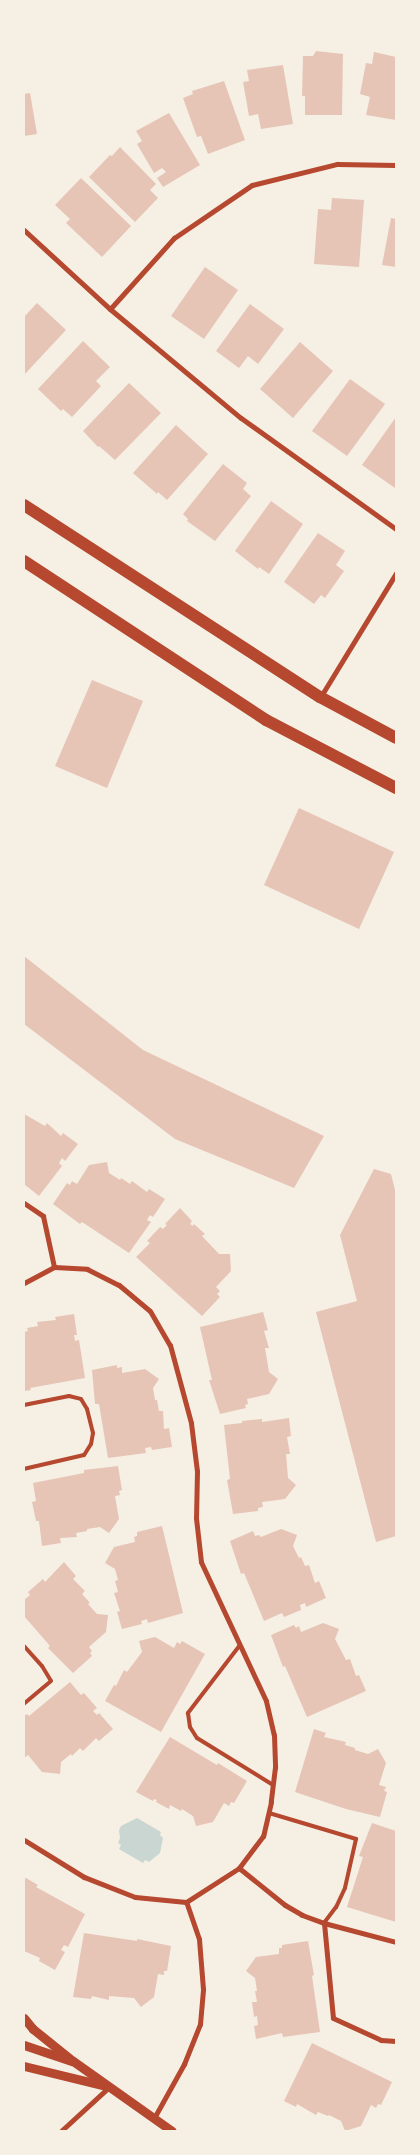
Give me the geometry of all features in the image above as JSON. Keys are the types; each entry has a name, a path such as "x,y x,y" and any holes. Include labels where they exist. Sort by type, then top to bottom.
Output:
{"main road":[{"path":"24,504 320,697 396,738"},
{"path":"24,561 266,720 396,788"}],"street":[{"path":"110,309 174,238 252,185 337,164 396,165"},
{"path":"24,230 110,309 241,418 396,529"},
{"path":"320,697 396,573"},
{"path":"24,1203 43,1216 54,1268"},
{"path":"24,1283 54,1268 87,1269 118,1285 150,1311 170,1345 191,1423 196,1471 196,1518 201,1562 266,1701 274,1735 273,1784 269,1813 263,1836 238,1868 186,1902 135,1897 84,1877 24,1840"},
{"path":"238,1868 285,1905 324,1923 396,1942"},
{"path":"154,2118 184,2064 200,2024 203,1989 200,1939 186,1902"},
{"path":"324,1923 333,2018 381,2040 396,2041"},
{"path":"24,2018 34,2029 74,2061 172,2131"},
{"path":"24,2045 41,2053 74,2061"},
{"path":"24,2066 110,2086"},
{"path":"61,2131 110,2086"}],"lane":[{"path":"24,1405 69,1396 80,1399 87,1409 93,1433 91,1444 84,1455 24,1469"},
{"path":"240,1644 188,1713 190,1727 197,1738 273,1784"},
{"path":"24,1646 42,1666 51,1681 24,1704"},
{"path":"269,1813 356,1839 345,1888 336,1907 324,1923"}],"shaded area":[{"path":"137,1818 161,1832 160,1835 163,1838 160,1853 149,1862 145,1860 143,1863 119,1849 121,1845 118,1843 120,1838 119,1830 121,1826"}],"building":[{"path":"316,51 343,54 342,115 305,115 305,96 302,96 303,56 313,56"},
{"path":"374,52 396,57 396,120 366,115 370,97 360,94 366,63 372,64"},
{"path":"283,65 293,124 261,129 258,114 249,116 243,82 249,81 247,70"},
{"path":"224,81 245,140 208,154 201,136 197,137 183,98 193,94 192,91"},
{"path":"30,93 37,134 24,136 24,94"},
{"path":"169,113 200,165 163,187 157,178 166,172 162,168 154,173 137,144 142,141 136,131"},
{"path":"120,147 156,184 150,190 158,198 135,222 89,177"},
{"path":"81,178 131,226 102,257 66,223 70,219 55,205"},
{"path":"332,198 364,200 359,267 314,264 318,209 331,210"},
{"path":"391,218 396,219 396,267 382,265"},
{"path":"205,267 238,290 204,339 171,316"},
{"path":"37,303 66,330 24,375 24,317"},
{"path":"250,304 284,329 258,364 248,356 239,368 216,351"},
{"path":"83,341 110,367 96,381 101,386 72,417 63,409 61,411 38,389"},
{"path":"300,342 333,371 293,418 260,389"},
{"path":"350,379 385,404 347,456 312,431"},
{"path":"129,383 161,413 115,460 98,447 83,431"},
{"path":"396,417 396,486 395,488 362,465"},
{"path":"176,425 208,454 167,500 158,492 157,494 133,473"},
{"path":"223,464 247,483 243,489 251,496 215,541 187,521 188,519 183,514"},
{"path":"271,501 303,524 269,574 259,567 258,569 235,551"},
{"path":"318,533 345,551 336,565 344,571 325,598 321,595 314,604 284,582"},
{"path":"92,680 143,701 107,788 55,766"},
{"path":"299,808 394,852 359,929 264,885"},
{"path":"24,956 143,1050 324,1136 294,1188 175,1139 24,1024"},
{"path":"24,1114 45,1126 47,1123 61,1136 63,1133 78,1144 65,1161 62,1158 59,1163 62,1166 39,1196 24,1184"},
{"path":"107,1162 109,1173 130,1184 132,1181 147,1192 149,1189 165,1199 153,1217 150,1215 147,1220 151,1222 129,1253 82,1222 80,1224 53,1204 67,1183 70,1185 72,1181 77,1184 89,1165"},
{"path":"374,1169 391,1174 396,1194 396,1536 376,1542 316,1312 357,1301 340,1235"},
{"path":"180,1208 192,1221 190,1224 193,1226 194,1224 205,1234 202,1236 219,1254 230,1254 231,1271 216,1287 220,1291 217,1294 220,1297 202,1316 136,1257 150,1243 147,1241 160,1227 163,1229 167,1225 165,1224"},
{"path":"263,1312 268,1330 264,1331 269,1348 265,1348 269,1372 278,1379 269,1394 247,1399 248,1404 245,1405 246,1408 220,1414 209,1380 212,1380 200,1327"},
{"path":"74,1314 77,1335 74,1335 75,1341 79,1340 85,1378 30,1388 31,1390 24,1391 24,1332 28,1331 27,1328 38,1326 37,1322 56,1320 55,1317"},
{"path":"117,1365 117,1368 122,1367 122,1373 145,1369 159,1379 153,1388 155,1400 157,1400 159,1411 163,1411 164,1429 169,1428 172,1447 152,1450 151,1447 145,1448 146,1453 108,1458 99,1404 95,1404 92,1370"},
{"path":"289,1418 291,1436 287,1437 290,1454 286,1454 288,1478 296,1485 285,1499 262,1502 263,1507 258,1508 258,1511 233,1514 227,1480 230,1479 224,1425 242,1423 242,1421 262,1419 262,1422"},
{"path":"118,1466 122,1490 119,1491 120,1495 115,1496 119,1519 109,1533 100,1527 87,1529 87,1531 76,1533 77,1537 60,1538 61,1543 42,1546 39,1521 36,1521 32,1502 36,1501 33,1483 84,1473 84,1470"},
{"path":"162,1526 183,1613 148,1623 147,1619 141,1621 142,1624 122,1629 117,1612 120,1611 114,1593 118,1592 115,1581 118,1580 115,1569 105,1563 114,1547 135,1542 134,1537 137,1536 137,1532"},
{"path":"281,1529 297,1535 293,1546 305,1566 309,1565 315,1583 319,1581 326,1598 306,1607 305,1603 300,1605 301,1610 284,1617 282,1613 264,1621 244,1573 241,1574 230,1541 253,1531 255,1536 259,1535 261,1537"},
{"path":"64,1562 76,1576 73,1579 85,1591 82,1594 90,1603 88,1604 97,1614 108,1615 106,1632 89,1647 92,1651 90,1653 92,1656 73,1673 48,1648 50,1646 24,1616 24,1600 30,1595 28,1592 43,1579 45,1582"},
{"path":"323,1623 339,1629 335,1639 346,1660 350,1659 356,1676 359,1675 366,1691 307,1717 285,1666 283,1667 271,1635 294,1625 296,1628 299,1626 301,1632"},
{"path":"155,1637 174,1648 177,1642 180,1644 182,1641 205,1654 161,1732 105,1701 114,1685 116,1686 124,1670 127,1672 142,1652 139,1641"},
{"path":"70,1682 81,1695 84,1693 97,1708 93,1711 97,1715 99,1713 113,1729 99,1741 96,1738 83,1751 80,1748 72,1756 71,1754 61,1762 60,1774 42,1772 28,1755 24,1758 24,1716 27,1714 29,1716"},
{"path":"314,1729 326,1733 324,1737 346,1742 345,1745 355,1748 355,1750 368,1754 378,1749 386,1763 379,1785 386,1787 384,1791 387,1792 380,1817 346,1809 295,1792"},
{"path":"170,1737 247,1781 234,1803 231,1802 229,1806 224,1803 213,1822 196,1826 193,1816 182,1809 181,1811 170,1805 169,1809 156,1802 157,1800 154,1799 153,1801 136,1792"},
{"path":"372,1823 396,1831 396,1922 347,1907 363,1857 359,1856"},
{"path":"26,1878 38,1885 36,1887 85,1914 68,1947 64,1945 61,1950 65,1952 55,1970 39,1961 40,1958 24,1951 24,1879"},
{"path":"84,1933 137,1941 137,1939 171,1946 167,1971 164,1971 164,1975 158,1974 154,1997 141,2007 134,1998 109,1996 109,2000 92,1996 91,1999 73,1997"},
{"path":"308,1941 314,1975 312,1976 320,2032 283,2037 282,2033 256,2039 254,2026 258,2025 257,2016 254,2017 252,2002 257,2002 255,1991 257,1991 255,1978 246,1971 256,1957 279,1954 279,1948 282,1948 282,1945"},
{"path":"312,2043 392,2082 381,2105 378,2104 376,2108 371,2105 361,2126 345,2131 341,2121 329,2115 318,2112 316,2115 297,2104 296,2107 284,2101"}]}
